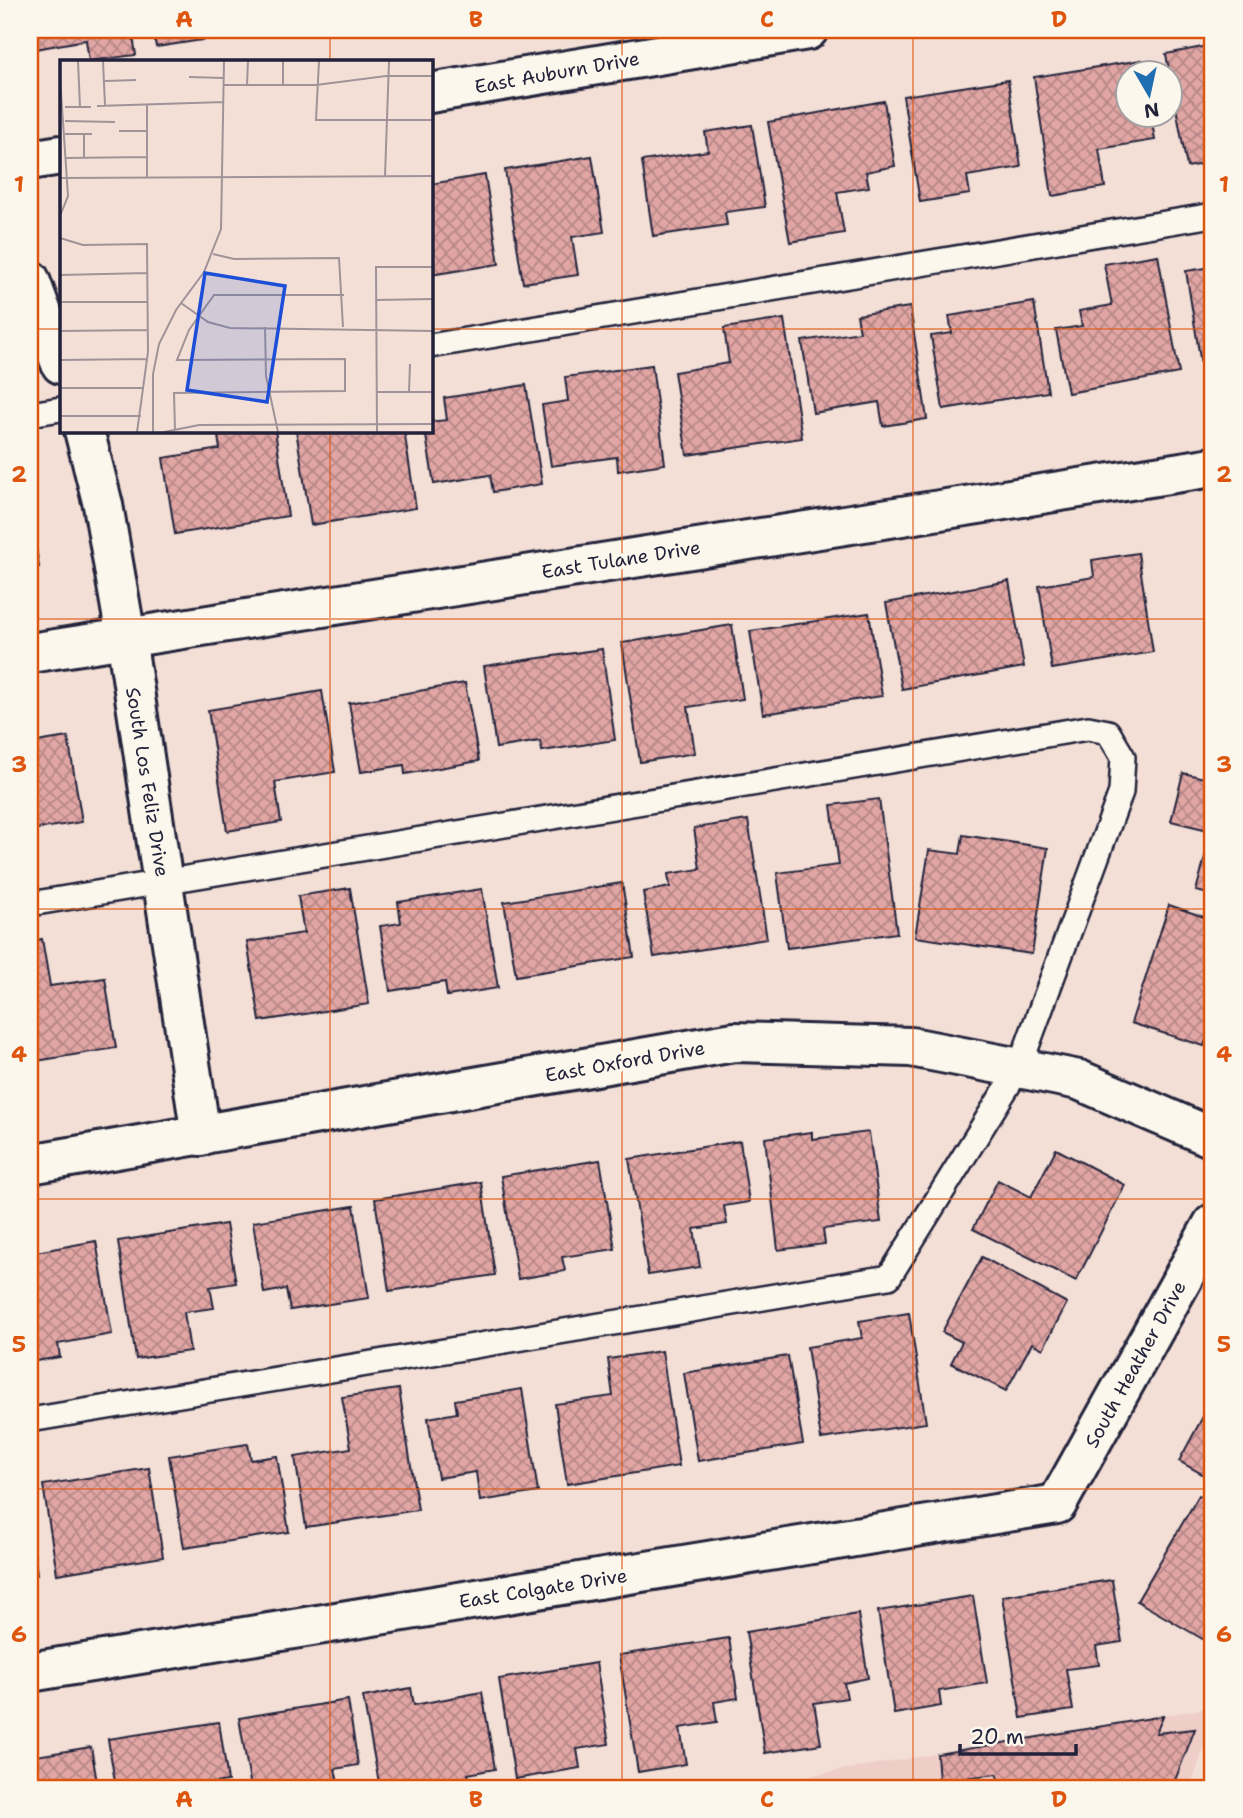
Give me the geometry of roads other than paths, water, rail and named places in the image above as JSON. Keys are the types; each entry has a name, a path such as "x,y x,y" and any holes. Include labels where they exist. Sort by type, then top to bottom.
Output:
{"street":[{"name":"East Auburn Drive","path":"432,93 808,30"},
{"path":"30,160 60,155"},
{"path":"30,280 60,361"},
{"name":"South Los Feliz Drive","path":"85,432 103,505 126,637 201,1136"},
{"name":"East Tulane Drive","path":"30,653 1213,467"},
{"name":"East Oxford Drive","path":"30,1164 734,1042 911,1047 1079,1080 1213,1138"},
{"name":"South Heather Drive","path":"1057,1504 1213,1224"},
{"name":"East Colgate Drive","path":"30,1672 1057,1504"}],"lane":[{"path":"432,346 1213,215"},
{"path":"30,414 60,409"},
{"path":"30,904 1088,728 1108,732 1122,757 1121,792 1019,1068 889,1277 30,1420"}]}
